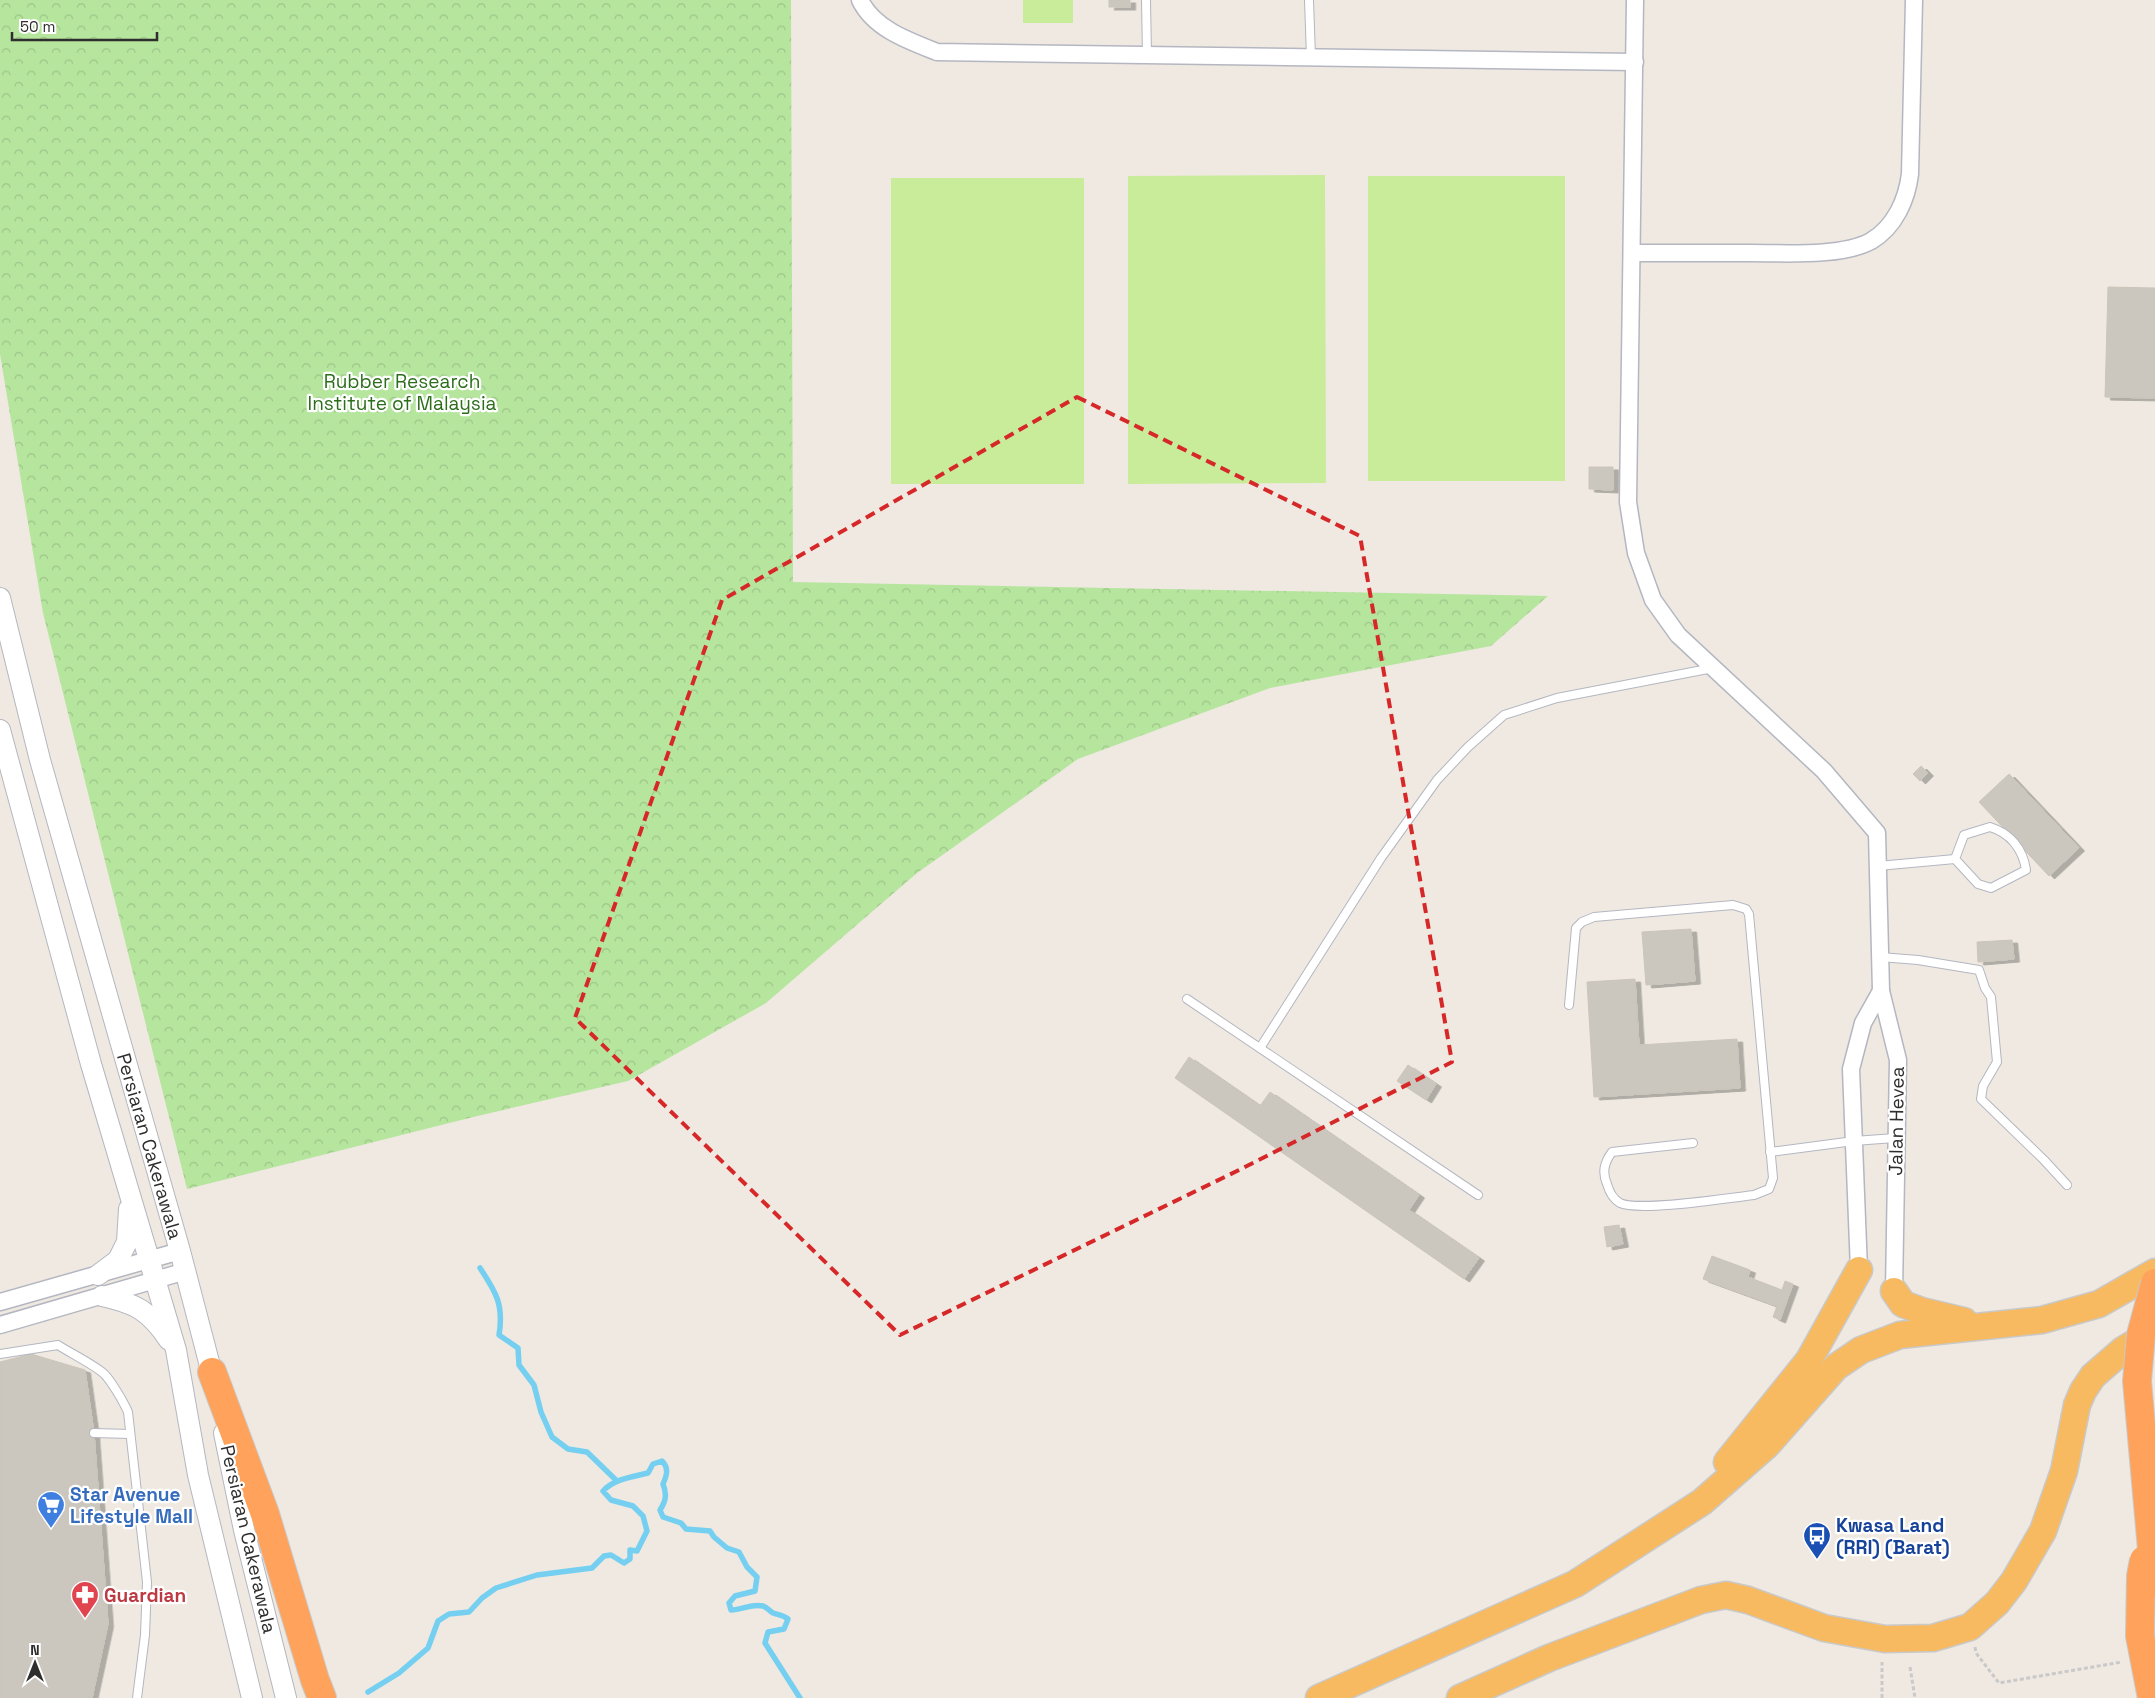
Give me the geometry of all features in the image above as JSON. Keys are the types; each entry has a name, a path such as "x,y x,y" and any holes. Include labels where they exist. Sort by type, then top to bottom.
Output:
{"highway":[{"path":"1575,1584 1732,1458 1809,1360 1859,1270"},
{"path":"1319,1698 1575,1584 1702,1502 1767,1445 1836,1367 1860,1350 1900,1335 2042,1320 2099,1304 2155,1272"},
{"path":"2155,1283 2141,1335 2136,1381 2155,1583"},
{"path":"1894,1291 1903,1304 1922,1311 1986,1327"},
{"path":"1460,1698 1549,1658 1701,1600 1726,1595 1748,1600 1824,1628 1885,1639 1933,1638 1970,1627 1997,1603 2014,1581 2043,1531 2064,1471 2077,1405 2083,1391 2093,1376 2123,1350 2155,1331"},
{"path":"212,1372 265,1514 318,1689"},
{"path":"2152,1698 2140,1636 2140,1626 2141,1576 2155,1502"}],"street":[{"path":"860,0 865,11 896,35 937,52 1635,62"},
{"path":"1635,0 1628,502 1636,553 1653,600 1678,635 1713,668"},
{"path":"1632,253 1811,253 1850,248 1871,241 1888,227 1900,210 1908,190 1910,174 1914,0"},
{"name":"Persiaran Cakerawala","path":"0,598 40,760 186,1271 212,1372 244,1530 286,1698"},
{"name":"Jalan Hevea","path":"1713,668 1824,771 1877,833 1880,991 1898,1060 1895,1138 1894,1291"},
{"name":"Persiaran Cakerawala","path":"0,730 91,1064 176,1350 198,1475 252,1698"},
{"path":"1859,1270 1851,1069 1863,1023 1880,991"},
{"path":"98,1275 118,1260 127,1242 128,1187"},
{"path":"0,1302 150,1261 180,1250"},
{"path":"0,1325 186,1271"},
{"path":"102,1296 126,1301 142,1309 158,1323 176,1350"}],"lane":[{"path":"1146,0 1147,55"},
{"path":"1309,0 1310,57"},
{"path":"1260,1048 1381,858 1437,780 1468,747 1504,715 1557,698 1713,668"},
{"path":"1990,827 2004,831 2024,855 2026,870 1991,888 1978,884 1955,859 1964,835 1990,827"},
{"path":"1878,866 1955,859"},
{"path":"1570,1005 1576,928 1582,922 1594,917 1733,905 1746,909 1750,914 1773,1178 1769,1189 1754,1195 1641,1207 1620,1203 1610,1194 1604,1176 1605,1162 1612,1152 1693,1143"},
{"path":"1880,957 1918,960 1979,970 1985,988 1991,997 1997,1062 1983,1086 1981,1099 2067,1185"},
{"path":"1187,999 1478,1195"},
{"path":"1770,1152 1854,1141 1895,1138"},
{"path":"0,1354 58,1345 104,1374 114,1390 121,1396 128,1412 147,1582 145,1635 137,1698"},
{"path":"94,1433 130,1434"}],"path":[{"path":"1970,1627 1976,1653 1999,1683 2128,1662"},
{"path":"1882,1662 1882,1698"},
{"path":"1910,1667 1915,1698"}],"highlighted area":[{"path":"1077,397 1360,536 1452,1062 1239,1170 900,1335 575,1018 722,600"}],"green space":[{"name":"Rubber Research Institute of Malaysia","path":"0,0 791,0 793,582 1548,596 1491,646 1270,688 1078,759 917,873 766,1003 628,1081 473,1117 187,1189 43,613 0,354"},
{"path":"1023,0 1073,0 1073,23 1023,23"},
{"path":"1325,175 1326,483 1128,484 1128,176"},
{"path":"1368,176 1565,176 1565,481 1368,481"},
{"path":"891,178 1084,178 1084,484 891,484"}],"building":[{"path":"1109,0 1130,0 1130,7 1109,7"},
{"path":"2108,287 2155,288 2155,398 2105,397"},
{"path":"1589,467 1613,467 1613,490 1589,489"},
{"path":"1921,766 1928,773 1920,781 1913,774"},
{"path":"2009,774 2079,848 2049,876 1979,802"},
{"path":"1691,929 1695,981 1646,985 1642,932"},
{"path":"2012,940 2014,959 1978,962 1977,942"},
{"path":"1635,979 1639,1045 1737,1039 1740,1088 1594,1097 1587,982"},
{"path":"1189,1057 1260,1106 1270,1092 1419,1195 1409,1210 1479,1258 1464,1279 1175,1078"},
{"path":"1408,1065 1436,1084 1426,1100 1397,1081"},
{"path":"1619,1225 1623,1244 1607,1247 1604,1227"},
{"path":"1712,1256 1750,1270 1748,1277 1782,1290 1785,1281 1793,1284 1780,1320 1773,1317 1777,1306 1703,1279"},
{"name":"Star Avenue Lifestyle Mall","path":"31,1354 85,1370 94,1433 108,1624 92,1698 0,1698 0,1362"}],"waterway":[{"path":"480,1268 497,1299 500,1315 499,1335 518,1348 519,1365 534,1385 541,1412 552,1437 568,1449 587,1452 617,1481"},
{"path":"368,1692 399,1673 428,1648 438,1621 449,1614 469,1612 482,1598 496,1588 537,1575 592,1568 604,1556 611,1555 624,1563 630,1559 630,1550 637,1551 647,1531 643,1516 633,1506 611,1500 603,1491 618,1481 648,1473 653,1464 662,1461 666,1466 667,1472 663,1484 665,1491 664,1504 660,1510 663,1517 681,1523 686,1529 710,1531 727,1548 739,1552 747,1567 757,1577 755,1591 735,1596 729,1603 731,1610 759,1605 788,1619 784,1629 768,1632 765,1643 800,1698"}],"place":[{"name":"Star Avenue Lifestyle Mall","path":"51,1529"},
{"name":"Kwasa Land (RRI) (Barat)","path":"1817,1560"},
{"name":"Guardian","path":"85,1619"}]}
